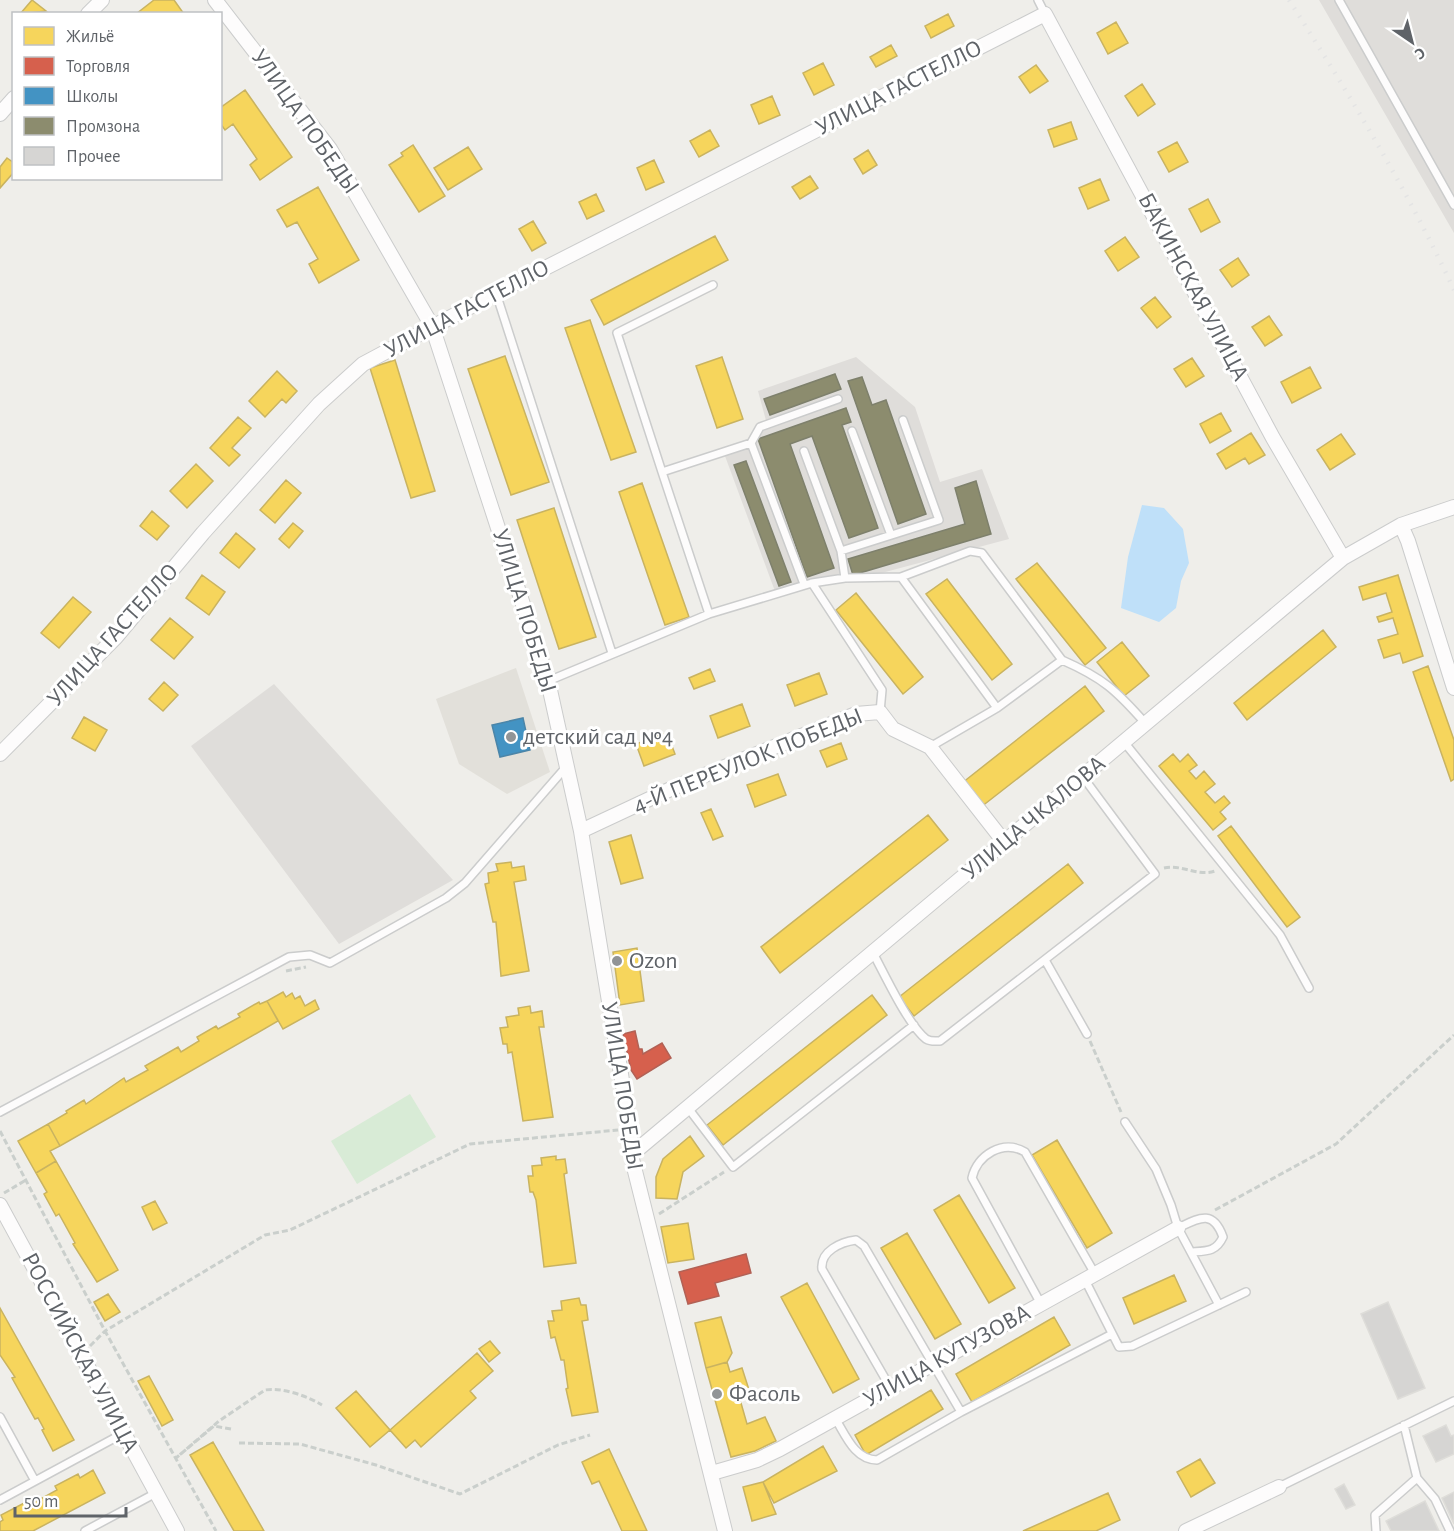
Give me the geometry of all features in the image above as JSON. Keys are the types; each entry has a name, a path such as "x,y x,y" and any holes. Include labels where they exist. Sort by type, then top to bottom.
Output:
{"street":[{"path":"90,12 102,0"},
{"name":"УЛИЦА ПОБЕДЫ","path":"215,0 330,149 432,326 548,681 580,831 630,1129 631,1155 725,1531"},
{"name":"УЛИЦА ГАСТЕЛЛО","path":"0,754 116,638 203,533 319,404 363,364 496,292 1045,14"},
{"name":"БАКИНСКАЯ УЛИЦА","path":"1045,14 1273,438 1343,558"},
{"path":"0,114 12,100"},
{"name":"УЛИЦА ЧКАЛОВА","path":"631,1155 1343,558 1401,525 1454,507"},
{"path":"1401,525 1408,540 1454,688"},
{"name":"4-Й ПЕРЕУЛОК ПОБЕДЫ","path":"580,831 675,787 855,714 880,711 893,729 930,747 1005,843"},
{"name":"РОССИЙСКАЯ УЛИЦА","path":"0,1205 82,1354 122,1434 177,1531"},
{"name":"УЛИЦА КУТУЗОВА","path":"712,1473 757,1460 1178,1228"},
{"path":"1186,1531 1279,1487"}],"lane":[{"path":"1038,0 1045,14"},
{"path":"1339,0 1454,206"},
{"path":"709,614 617,333 713,285"},
{"path":"496,292 612,653"},
{"path":"662,472 751,443 760,427 838,399"},
{"path":"841,551 939,520 903,420"},
{"path":"852,431 891,535"},
{"path":"751,443 808,584 882,690 880,711"},
{"path":"804,451 841,551 845,578"},
{"path":"548,681 709,614 808,584 845,578 901,577 970,551 982,553 1062,660 1096,675 1123,698 1146,724"},
{"path":"901,577 997,708"},
{"path":"930,747 997,708 1062,660"},
{"path":"1124,742 1280,935 1309,988"},
{"path":"0,1112 289,957 310,955 330,963 446,898 465,883 566,767"},
{"path":"873,953 914,1024 926,1039 932,1042 940,1041 1155,874 1083,777"},
{"path":"1045,960 1087,1034"},
{"path":"688,1108 733,1167 914,1024"},
{"path":"1125,1122 1156,1169 1172,1205 1178,1228 1219,1305"},
{"path":"1041,1304 972,1178 975,1165 987,1154 1002,1147 1016,1147 1025,1152 1090,1277 1119,1347 1132,1346 1246,1292"},
{"path":"1178,1228 1200,1218 1213,1220 1223,1237 1218,1247 1210,1251 1191,1252"},
{"path":"890,1387 822,1269 821,1261 826,1254 845,1242 856,1240 864,1246 961,1412"},
{"path":"835,1418 858,1455 867,1460 877,1460 961,1412 1112,1334"},
{"path":"1279,1487 1454,1401"},
{"path":"0,1417 35,1481"},
{"path":"1404,1425 1417,1478 1435,1499 1450,1531"},
{"path":"0,1500 122,1434"},
{"path":"1376,1531 1375,1515 1417,1478"},
{"path":"85,1531 156,1493"}],"path":[{"path":"1155,874 1165,867 1177,866 1206,874 1225,867"},
{"path":"1087,1034 1125,1122"},
{"path":"1200,1218 1336,1144 1454,1035"},
{"path":"82,1354 105,1331 265,1235 290,1230 471,1144 544,1139 630,1129"},
{"path":"0,1131 105,1331 216,1531"},
{"path":"647,1221 733,1167"},
{"path":"0,1195 26,1180"},
{"path":"176,1458 219,1421 265,1390 273,1389 312,1399 322,1406"},
{"path":"176,1458 214,1426 231,1429"},
{"path":"239,1443 300,1444 376,1465 459,1494 558,1445 590,1435"}],"shaded area":[{"path":"1319,0 1454,0 1454,233"},
{"path":"856,357 915,407 940,482 982,469 1009,539 859,579 776,594 725,456 768,428 758,391"},
{"path":"516,668 550,772 507,794 459,764 436,699"},
{"path":"274,684 453,880 339,944 191,746"}],"green space":[{"path":"410,1094 436,1137 357,1184 331,1141"}],"water":[{"path":"1142,505 1164,508 1183,529 1189,563 1181,581 1176,608 1159,622 1121,608 1128,557"}],"building: Жильё":[{"path":"32,0 46,11 37,12 22,12"},
{"path":"154,0 174,0 183,12 139,12"},
{"path":"948,14 954,26 931,38 925,26"},
{"path":"1116,22 1128,43 1108,54 1097,33"},
{"path":"891,45 897,56 876,67 870,57"},
{"path":"823,63 834,85 814,95 803,73"},
{"path":"1036,65 1048,81 1030,93 1019,77"},
{"path":"1142,84 1155,104 1138,116 1125,96"},
{"path":"245,90 292,157 260,180 250,165 257,159 233,124 225,130 222,126 222,107"},
{"path":"772,96 780,115 759,124 751,105"},
{"path":"1071,122 1077,139 1054,147 1048,130"},
{"path":"710,130 719,146 699,157 690,141"},
{"path":"1177,142 1188,162 1169,172 1158,152"},
{"path":"413,145 445,196 419,212 389,165 403,156 401,153"},
{"path":"468,147 482,169 448,190 434,168"},
{"path":"868,150 877,165 863,174 854,159"},
{"path":"7,158 12,162 12,174 0,188 0,167"},
{"path":"654,160 664,182 646,190 637,168"},
{"path":"810,176 818,188 800,199 792,187"},
{"path":"1100,179 1109,200 1088,209 1079,188"},
{"path":"318,187 359,260 319,283 309,264 318,259 297,222 287,227 277,210"},
{"path":"596,194 604,211 587,219 579,202"},
{"path":"1208,199 1220,222 1201,232 1189,209"},
{"path":"533,221 546,243 532,251 519,229"},
{"path":"715,236 728,260 604,325 591,300"},
{"path":"1125,237 1139,257 1118,271 1105,251"},
{"path":"1238,258 1249,275 1232,287 1220,270"},
{"path":"1155,297 1171,317 1157,328 1141,308"},
{"path":"1269,316 1282,335 1265,346 1252,327"},
{"path":"590,320 636,452 611,460 565,328"},
{"path":"505,356 549,482 511,495 468,369"},
{"path":"722,357 743,419 717,428 696,366"},
{"path":"1192,358 1204,376 1186,387 1174,369"},
{"path":"395,360 435,491 411,498 370,368"},
{"path":"1310,367 1321,388 1292,403 1281,382"},
{"path":"277,371 297,391 286,403 282,399 265,417 249,401"},
{"path":"1221,413 1231,431 1210,443 1200,424"},
{"path":"238,417 251,428 232,448 240,455 229,466 210,448"},
{"path":"1251,433 1265,455 1249,464 1245,458 1226,469 1217,454"},
{"path":"1341,434 1355,454 1330,470 1317,450"},
{"path":"196,464 213,481 187,508 170,491"},
{"path":"286,480 301,493 275,523 260,510"},
{"path":"642,483 689,617 665,625 619,492"},
{"path":"554,508 596,637 559,649 517,520"},
{"path":"152,511 169,526 157,540 140,526"},
{"path":"293,523 303,531 289,548 279,539"},
{"path":"236,533 255,549 239,568 220,553"},
{"path":"1037,563 1106,648 1085,665 1016,579"},
{"path":"202,575 225,592 209,615 186,598"},
{"path":"1398,575 1423,656 1403,663 1400,653 1384,658 1378,640 1398,634 1393,618 1379,622 1377,617 1392,612 1386,593 1363,600 1359,587"},
{"path":"947,579 1012,664 992,680 926,594"},
{"path":"856,593 923,677 903,694 836,610"},
{"path":"73,597 91,612 59,648 41,633"},
{"path":"170,618 193,637 174,659 151,640"},
{"path":"1323,630 1336,647 1247,720 1234,703"},
{"path":"1122,642 1149,676 1124,696 1097,662"},
{"path":"1428,666 1454,740 1454,779 1451,781 1413,672"},
{"path":"710,669 715,681 694,689 689,678"},
{"path":"819,673 827,694 795,706 787,685"},
{"path":"164,682 178,695 163,711 149,699"},
{"path":"1085,686 1104,711 981,807 962,783"},
{"path":"742,704 750,726 718,738 710,716"},
{"path":"84,717 107,730 95,751 72,738"},
{"path":"667,733 675,754 644,766 636,744"},
{"path":"841,743 847,759 827,767 820,751"},
{"path":"1173,754 1180,762 1188,754 1197,765 1189,771 1196,779 1204,771 1215,784 1205,792 1215,803 1224,796 1230,803 1220,812 1226,819 1213,830 1159,766"},
{"path":"778,774 786,795 755,807 747,785"},
{"path":"711,809 723,836 713,840 701,813"},
{"path":"928,815 948,840 780,973 761,947"},
{"path":"1231,826 1300,917 1287,927 1218,836"},
{"path":"631,835 643,878 621,884 609,842"},
{"path":"511,862 512,868 524,866 526,880 514,882 529,971 501,976 496,922 493,922 485,884 489,883 488,873 498,871 496,864"},
{"path":"1068,864 1083,883 914,1016 899,997"},
{"path":"637,948 644,1001 620,1005 613,952"},
{"path":"283,992 286,997 292,993 295,999 300,996 305,1006 315,1000 319,1009 283,1029 267,1001"},
{"path":"872,995 887,1015 723,1145 707,1125"},
{"path":"267,1001 278,1021 60,1146 48,1124 67,1113 66,1111 84,1100 86,1104 124,1078 126,1082 148,1070 145,1066 178,1047 181,1052 199,1041 197,1037 216,1026 218,1029 240,1017 238,1014 259,1002 260,1004"},
{"path":"530,1006 531,1013 542,1011 544,1027 539,1027 553,1117 523,1121 512,1052 508,1053 507,1044 503,1044 500,1028 508,1027 506,1017 519,1015 518,1008"},
{"path":"48,1124 60,1146 50,1151 56,1161 36,1173 18,1141"},
{"path":"690,1136 704,1156 683,1172 677,1199 656,1198 656,1177 663,1159"},
{"path":"1057,1140 1112,1233 1087,1248 1032,1155"},
{"path":"556,1156 556,1160 565,1159 567,1173 564,1174 576,1263 544,1267 536,1200 533,1192 530,1192 528,1176 533,1176 532,1166 542,1165 541,1158"},
{"path":"56,1161 118,1270 97,1282 73,1244 75,1243 59,1214 56,1216 44,1194 47,1192 36,1173"},
{"path":"959,1195 1015,1288 989,1303 934,1210"},
{"path":"155,1201 167,1223 153,1230 142,1207"},
{"path":"688,1223 694,1259 668,1263 661,1227"},
{"path":"907,1233 961,1324 935,1339 881,1248"},
{"path":"1174,1275 1186,1301 1134,1324 1123,1298"},
{"path":"807,1283 859,1379 833,1393 781,1297"},
{"path":"108,1294 120,1312 105,1321 94,1302"},
{"path":"579,1298 581,1305 586,1305 588,1320 582,1321 598,1412 572,1416 566,1389 568,1388 564,1360 561,1360 555,1337 551,1338 548,1321 554,1321 552,1311 562,1310 561,1301"},
{"path":"0,1308 74,1440 53,1451 38,1418 35,1419 12,1378 15,1377 0,1355"},
{"path":"721,1317 732,1353 727,1362 706,1368 695,1323"},
{"path":"1054,1317 1070,1345 972,1402 956,1374"},
{"path":"490,1341 500,1353 489,1362 479,1349"},
{"path":"477,1353 493,1371 470,1391 476,1398 421,1447 415,1440 406,1448 390,1430"},
{"path":"727,1362 730,1372 742,1368 750,1393 739,1396 747,1424 765,1417 776,1441 755,1451 731,1457 706,1368"},
{"path":"149,1376 173,1420 162,1426 138,1381"},
{"path":"931,1390 943,1409 866,1455 855,1435"},
{"path":"356,1391 390,1430 370,1447 336,1408"},
{"path":"213,1442 264,1531 234,1531 190,1455"},
{"path":"823,1446 837,1471 774,1503 763,1482"},
{"path":"609,1449 647,1531 622,1531 599,1481 592,1484 582,1462"},
{"path":"1200,1459 1215,1483 1191,1497 1177,1472"},
{"path":"93,1470 105,1493 33,1531 0,1531 0,1522 3,1520 1,1515 26,1502 28,1506 57,1490 55,1486 78,1474 80,1478"},
{"path":"763,1482 776,1514 752,1521 743,1487"},
{"path":"1108,1493 1120,1520 1096,1531 1023,1531"}],"building: Торговля":[{"path":"635,1031 639,1049 642,1049 643,1054 662,1043 671,1058 637,1079 631,1070 623,1034"},
{"path":"746,1254 751,1273 715,1283 719,1296 688,1304 679,1272"}],"building: Школы":[{"name":"детский сад №4","path":"523,718 530,750 500,757 492,725"}],"building: Промзона":[{"path":"835,374 841,389 770,415 764,399"},
{"path":"862,377 872,405 886,400 926,514 898,524 848,381"},
{"path":"846,408 851,422 842,425 878,528 849,538 812,436 790,444 834,568 807,577 758,439"},
{"path":"746,461 791,582 779,586 734,465"},
{"path":"976,481 991,534 853,575 848,559 965,524 955,488"}],"building: Прочее":[{"path":"1388,1302 1425,1388 1398,1399 1361,1314"},
{"path":"1446,1425 1451,1436 1454,1435 1454,1454 1436,1462 1423,1436"},
{"path":"1344,1484 1355,1505 1346,1509 1335,1489"},
{"path":"1454,1492 1454,1524 1442,1498"},
{"path":"1425,1501 1439,1531 1391,1531 1386,1521"}],"railway":[{"path":"1289,0 1376,142 1417,215 1454,290"}],"place":[{"name":"детский сад №4","path":"511,737"},
{"name":"Ozon","path":"617,961"},
{"name":"Фасоль","path":"717,1394"}]}
